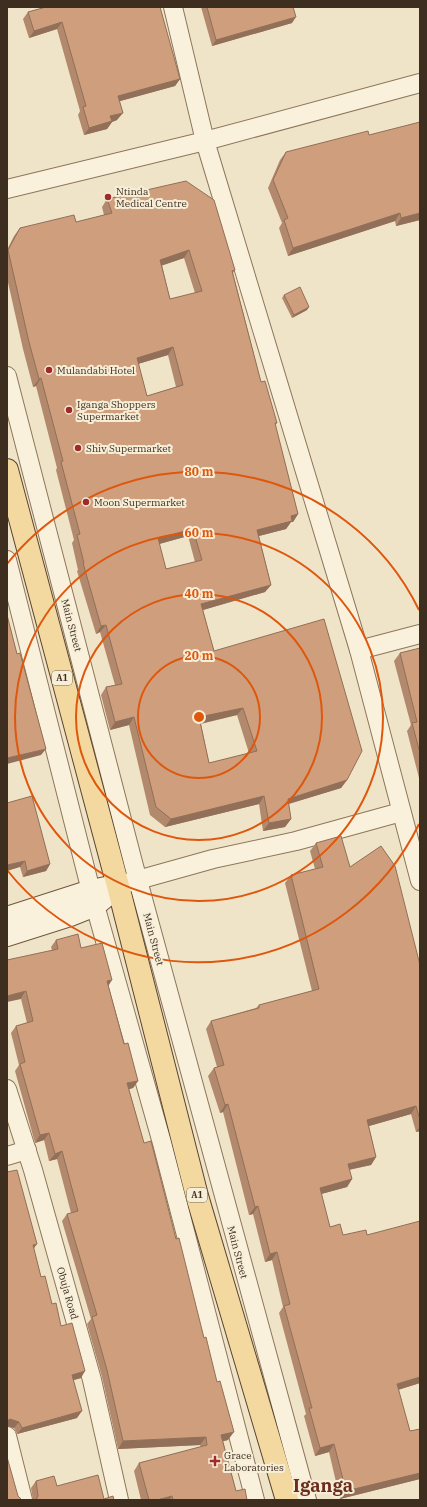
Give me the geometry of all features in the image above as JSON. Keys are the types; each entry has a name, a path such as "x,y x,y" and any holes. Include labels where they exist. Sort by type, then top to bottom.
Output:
{"main road":[{"name":"A1","path":"7,470 118,886 197,1196 287,1500"},
{"path":"7,935 70,915 93,898 118,886"},
{"path":"7,918 93,898"}],"street":[{"path":"173,7 205,141 359,650 420,881"},
{"path":"7,189 205,141 420,83"},
{"name":"Main Street","path":"7,376 138,879 307,1500"},
{"path":"7,560 93,898 162,1143 255,1500"},
{"path":"359,650 420,634"},
{"path":"118,886 138,879 213,859 296,841 401,812"},
{"name":"Obuja Road","path":"7,1089 92,1380 119,1500"},
{"path":"7,1156 26,1150"},
{"path":"7,1436 24,1500"}],"building":[{"path":"46,7 160,7 180,79 118,96 123,113 110,116 112,121 89,128 83,107 86,106 62,22 34,31 28,12"},
{"path":"207,7 293,7 296,17 216,40"},
{"path":"420,122 420,213 401,218 400,213 293,248 284,220 288,218 273,180 286,152 368,131 369,135"},
{"path":"186,181 214,200 235,270 232,271 261,382 265,381 277,423 275,423 298,514 291,516 292,521 257,530 271,585 201,604 214,651 324,619 362,751 347,780 288,799 291,819 269,823 264,796 171,819 156,807 134,717 115,722 106,687 122,684 106,625 101,626 83,563 77,535 80,534 61,462 63,461 41,378 39,379 29,342 8,250 20,228 74,215 76,222 112,213 107,199","holes":["189,250 202,291 170,299 160,260","173,347 183,385 147,396 137,358","193,529 202,560 166,569 158,538","243,708 257,751 209,763 199,717"]},
{"path":"300,287 309,307 294,315 284,295"},
{"path":"7,615 17,654 20,653 46,749 7,758"},
{"path":"420,648 420,753 412,723 417,722 400,653"},
{"path":"32,796 50,864 27,871 25,861 7,865 7,803"},
{"path":"341,836 350,867 381,846 395,866 420,965 420,1120 416,1106 367,1120 376,1157 348,1164 352,1179 320,1188 330,1227 340,1224 343,1235 366,1230 367,1235 420,1221 420,1377 397,1384 410,1431 420,1429 420,1473 346,1491 334,1444 320,1448 309,1408 312,1408 284,1306 290,1304 277,1252 270,1254 258,1206 255,1207 228,1104 225,1105 214,1068 224,1065 211,1021 259,1008 259,1005 319,989 291,875 323,867 316,843"},
{"path":"78,934 81,948 102,943 112,980 107,981 124,1044 128,1043 138,1081 127,1083 144,1143 151,1141 176,1239 179,1238 204,1338 206,1337 217,1382 220,1381 234,1432 221,1435 236,1491 245,1489 247,1500 173,1500 172,1496 157,1500 149,1500 139,1463 207,1445 206,1437 123,1441 107,1370 92,1317 97,1315 67,1214 78,1211 62,1151 55,1154 49,1133 40,1135 20,1064 25,1062 16,1026 33,1021 26,991 7,996 7,960 58,949 56,940"},
{"path":"17,1170 37,1244 33,1245 41,1277 45,1276 52,1304 56,1303 61,1326 72,1323 85,1371 72,1375 82,1411 22,1428 19,1422 10,1419 7,1421 7,1172"},
{"path":"7,1457 18,1496 22,1500 7,1500"},
{"path":"98,1475 104,1499 113,1496 114,1500 36,1500 38,1496 36,1481 54,1476 57,1486"}],"place":[{"name":"Ntinda Medical Centre","path":"108,197"},
{"name":"Mulandabi Hotel","path":"49,370"},
{"name":"Iganga Shoppers Supermarket","path":"69,410"},
{"name":"Shiv Supermarket","path":"78,448"},
{"name":"Moon Supermarket","path":"86,502"},
{"name":"Grace Laboratories","path":"215,1461"}],"district":[{"name":"Iganga","path":"323,1486"}]}
